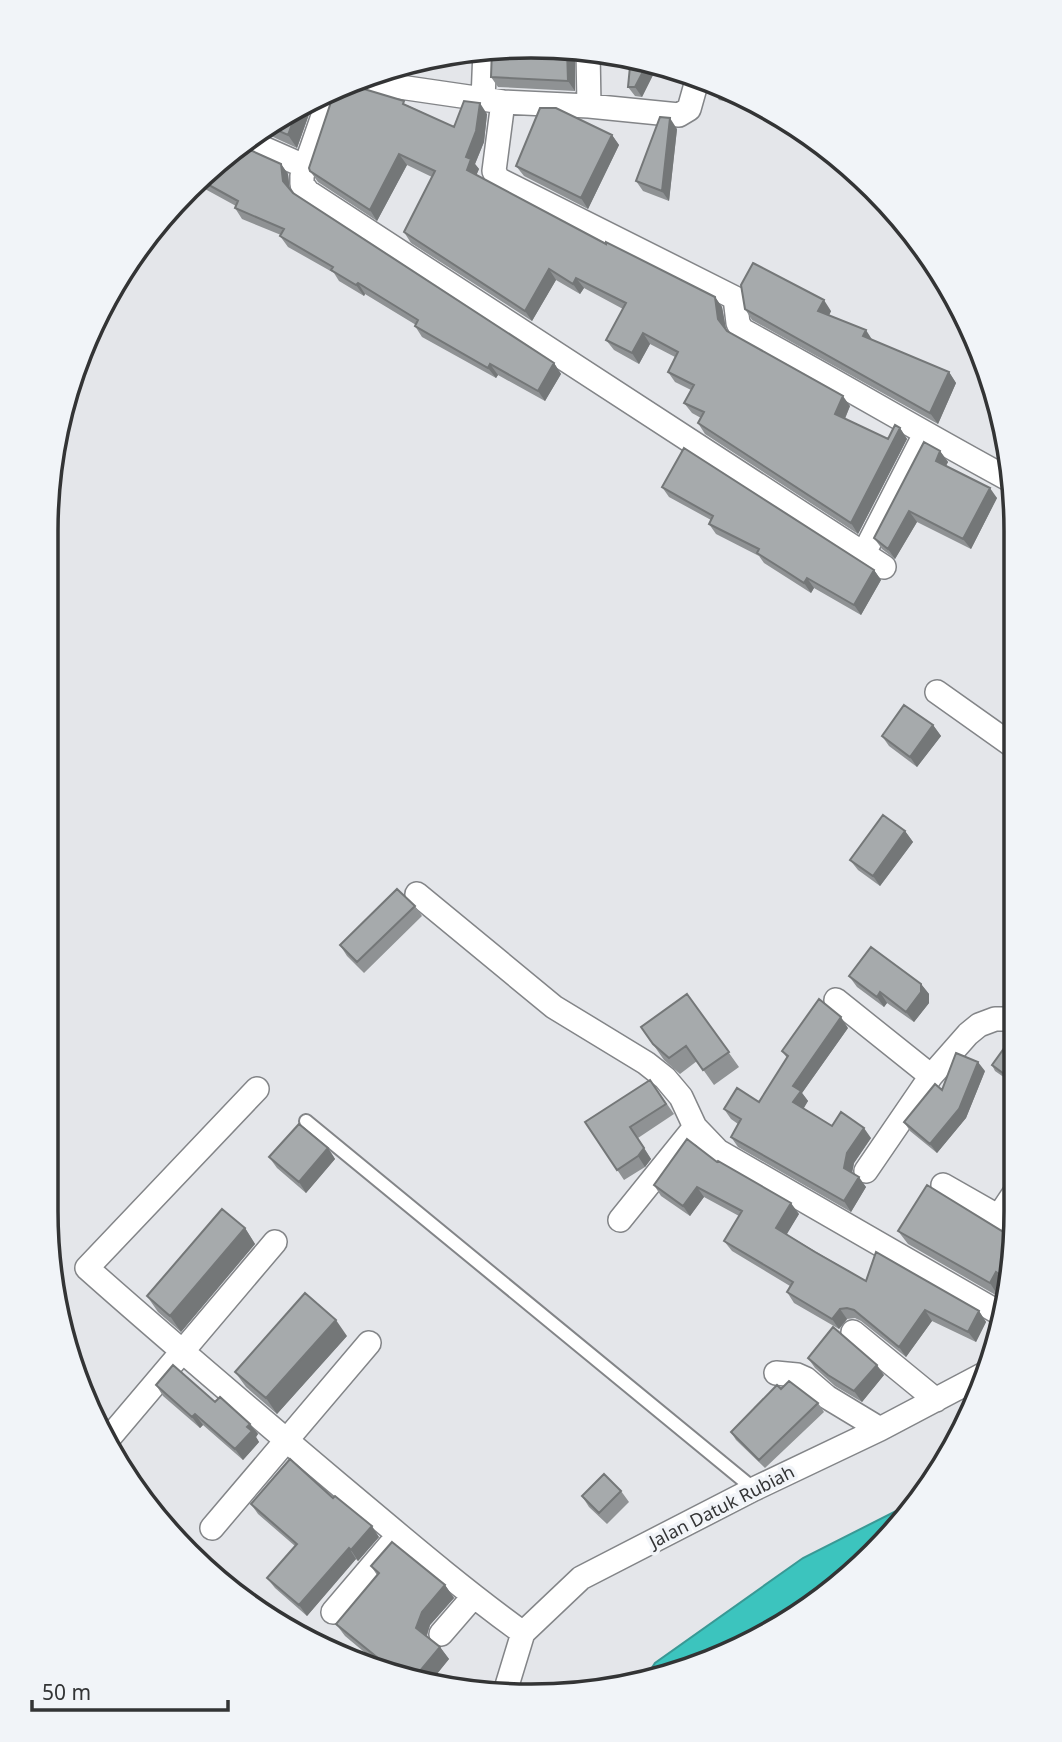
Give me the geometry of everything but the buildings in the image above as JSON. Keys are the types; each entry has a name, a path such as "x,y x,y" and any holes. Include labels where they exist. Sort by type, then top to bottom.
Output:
{"street":[{"path":"487,60 493,101 494,171 498,180 735,298 738,323 742,330 1001,475"},
{"path":"588,62 589,106"},
{"path":"377,84 493,101 589,106 679,115 689,109 695,88"},
{"path":"327,105 304,166 302,184 308,192 884,567"},
{"path":"258,145 304,166"},
{"path":"864,553 925,434"},
{"path":"937,692 1004,740"},
{"path":"417,894 554,1007 646,1062 665,1078 681,1097 695,1127 718,1151 993,1310"},
{"path":"836,1000 931,1076"},
{"path":"866,1171 931,1076 968,1034 979,1025 995,1019 1004,1019"},
{"path":"257,1089 87,1268 182,1352 473,1597 523,1633"},
{"path":"620,1220 695,1127"},
{"path":"943,1185 1004,1219"},
{"path":"113,1433 275,1242"},
{"path":"853,1332 936,1400"},
{"path":"212,1528 369,1343"},
{"path":"776,1373 797,1375 806,1379 827,1397 880,1429"},
{"name":"Jalan Datuk Rubiah","path":"508,1683 523,1633 581,1578 972,1380"},
{"path":"333,1612 399,1535"},
{"path":"441,1634 473,1597"}],"lane":[{"path":"306,1121 754,1489"}],"water":[{"path":"897,1511 866,1546 843,1567 768,1621 712,1648 652,1668 655,1663 803,1558"}]}
